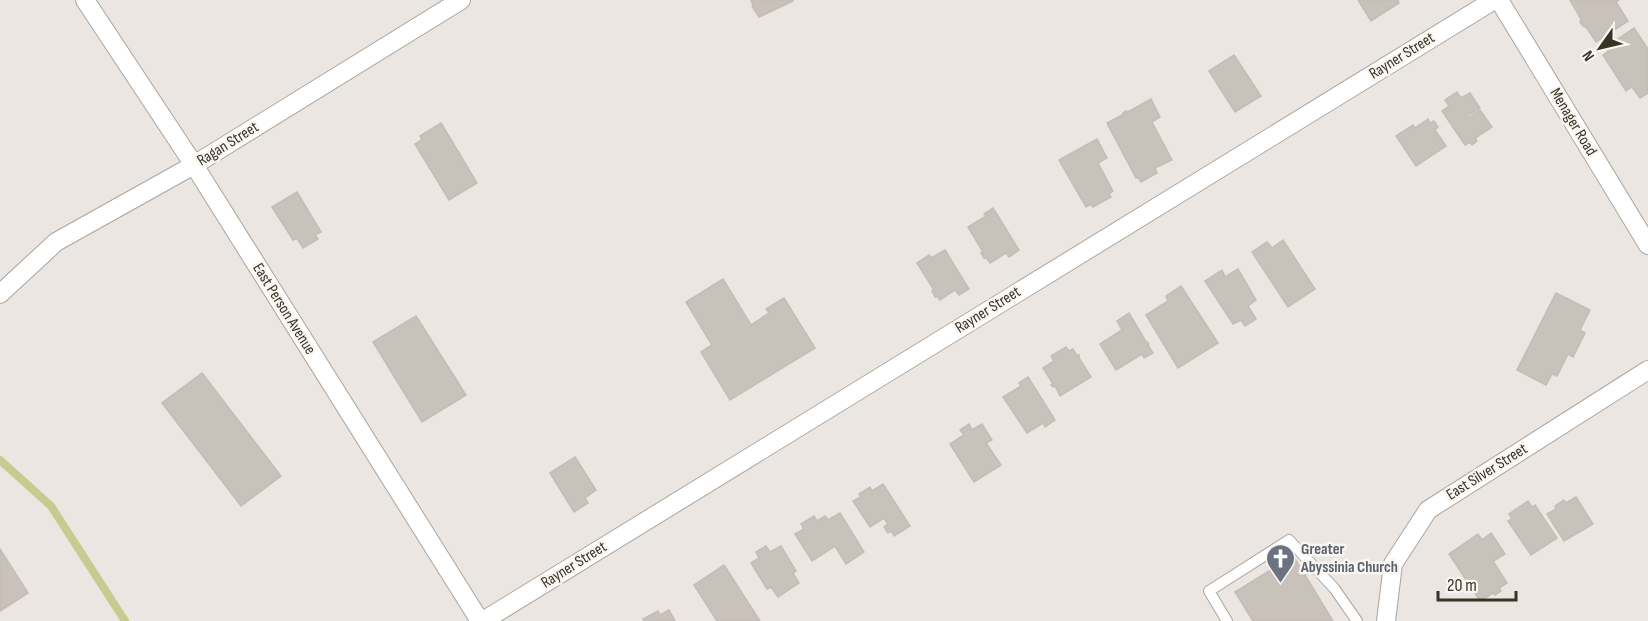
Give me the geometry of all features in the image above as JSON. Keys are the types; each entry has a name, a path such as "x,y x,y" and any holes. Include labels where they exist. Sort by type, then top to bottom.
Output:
{"street":[{"name":"East Person Avenue","path":"85,0 194,165 481,621"},
{"name":"Ragan Street","path":"0,294 56,242 194,165 461,0"},
{"name":"Rayner Street","path":"481,621 1494,0"},
{"name":"Menager Road","path":"1498,0 1646,238"},
{"name":"East Silver Street","path":"1386,621 1393,564 1428,510 1648,370"}],"lane":[{"path":"1227,621 1209,591 1289,540 1334,588 1357,621"}],"building":[{"path":"751,0 792,0 793,1 759,17"},
{"path":"1358,0 1398,0 1399,3 1371,21"},
{"path":"1570,0 1619,0 1616,2 1628,21 1596,42 1580,22 1581,19"},
{"path":"1634,28 1648,49 1648,93 1640,98 1632,87 1626,91 1603,55 1608,52 1606,47"},
{"path":"1234,55 1261,96 1235,112 1209,71"},
{"path":"1457,92 1461,98 1470,93 1480,108 1467,116 1468,118 1480,110 1492,127 1475,138 1477,141 1472,145 1470,142 1465,145 1442,111 1449,106 1445,100"},
{"path":"1151,99 1160,117 1152,122 1172,160 1155,168 1157,173 1141,182 1138,177 1136,178 1107,123"},
{"path":"1428,119 1430,123 1434,121 1438,127 1435,130 1446,146 1416,166 1396,136 1413,125 1415,128"},
{"path":"441,123 477,183 449,200 415,144 422,140 420,136"},
{"path":"1097,139 1107,158 1098,163 1113,191 1109,194 1111,197 1093,207 1091,204 1086,207 1059,160"},
{"path":"297,192 321,232 315,235 318,239 303,248 297,238 293,240 272,207"},
{"path":"993,208 1019,250 1009,257 1006,253 990,263 986,257 984,258 981,253 983,252 968,227 986,216 984,214"},
{"path":"1283,240 1315,289 1288,307 1252,252 1267,242 1272,248"},
{"path":"945,250 969,289 959,295 955,290 940,300 937,296 935,297 932,291 934,290 917,263 929,255 931,258"},
{"path":"1238,269 1256,300 1248,306 1256,319 1245,326 1241,320 1233,324 1205,281 1222,270 1225,277"},
{"path":"723,279 751,325 769,313 766,309 784,298 815,348 730,400 701,352 712,345 686,302"},
{"path":"1181,286 1218,343 1178,368 1146,315 1168,301 1166,296"},
{"path":"1556,293 1590,310 1580,330 1585,333 1573,357 1568,354 1557,376 1552,374 1546,385 1517,370"},
{"path":"1129,313 1153,353 1144,358 1142,354 1116,370 1100,344 1122,330 1117,321"},
{"path":"416,316 466,395 422,422 373,342"},
{"path":"1066,347 1069,351 1073,349 1077,356 1079,355 1091,377 1060,396 1055,386 1051,385 1053,384 1043,368 1054,361 1051,356"},
{"path":"202,373 281,476 241,506 162,403"},
{"path":"1028,377 1055,420 1045,427 1043,423 1027,433 1003,397 1021,386 1019,383"},
{"path":"969,424 972,430 982,424 992,440 986,443 1001,465 974,482 950,444 964,435 960,430"},
{"path":"575,457 596,490 585,498 588,503 574,512 550,473"},
{"path":"883,484 910,526 894,536 884,527 888,524 884,518 870,527 853,501 861,497 859,494 870,487 872,491"},
{"path":"1576,497 1593,524 1564,541 1547,514 1556,509 1555,506 1564,500 1566,503"},
{"path":"1528,501 1532,507 1535,505 1557,538 1531,555 1508,521 1512,519 1509,514"},
{"path":"840,513 864,552 846,564 835,546 812,561 795,534 804,529 801,524 814,516 817,521 825,516 828,520"},
{"path":"1491,533 1505,554 1493,561 1507,583 1499,588 1501,591 1495,595 1493,593 1480,601 1449,554 1478,534 1482,540"},
{"path":"766,546 770,552 781,546 796,571 793,573 799,583 778,597 771,587 767,589 751,563 759,558 756,552"},
{"path":"0,549 28,593 0,611"},
{"name":"Greater Abyssinia Church","path":"1293,556 1300,567 1305,564 1310,573 1305,575 1333,621 1253,621 1235,592"},
{"path":"724,565 760,621 717,621 694,585"},
{"path":"669,610 675,621 644,621 643,619 658,611 660,615"}],"waterway":[{"path":"0,460 51,506 125,621"}],"place":[{"name":"Greater Abyssinia Church","path":"1280,584"}]}
